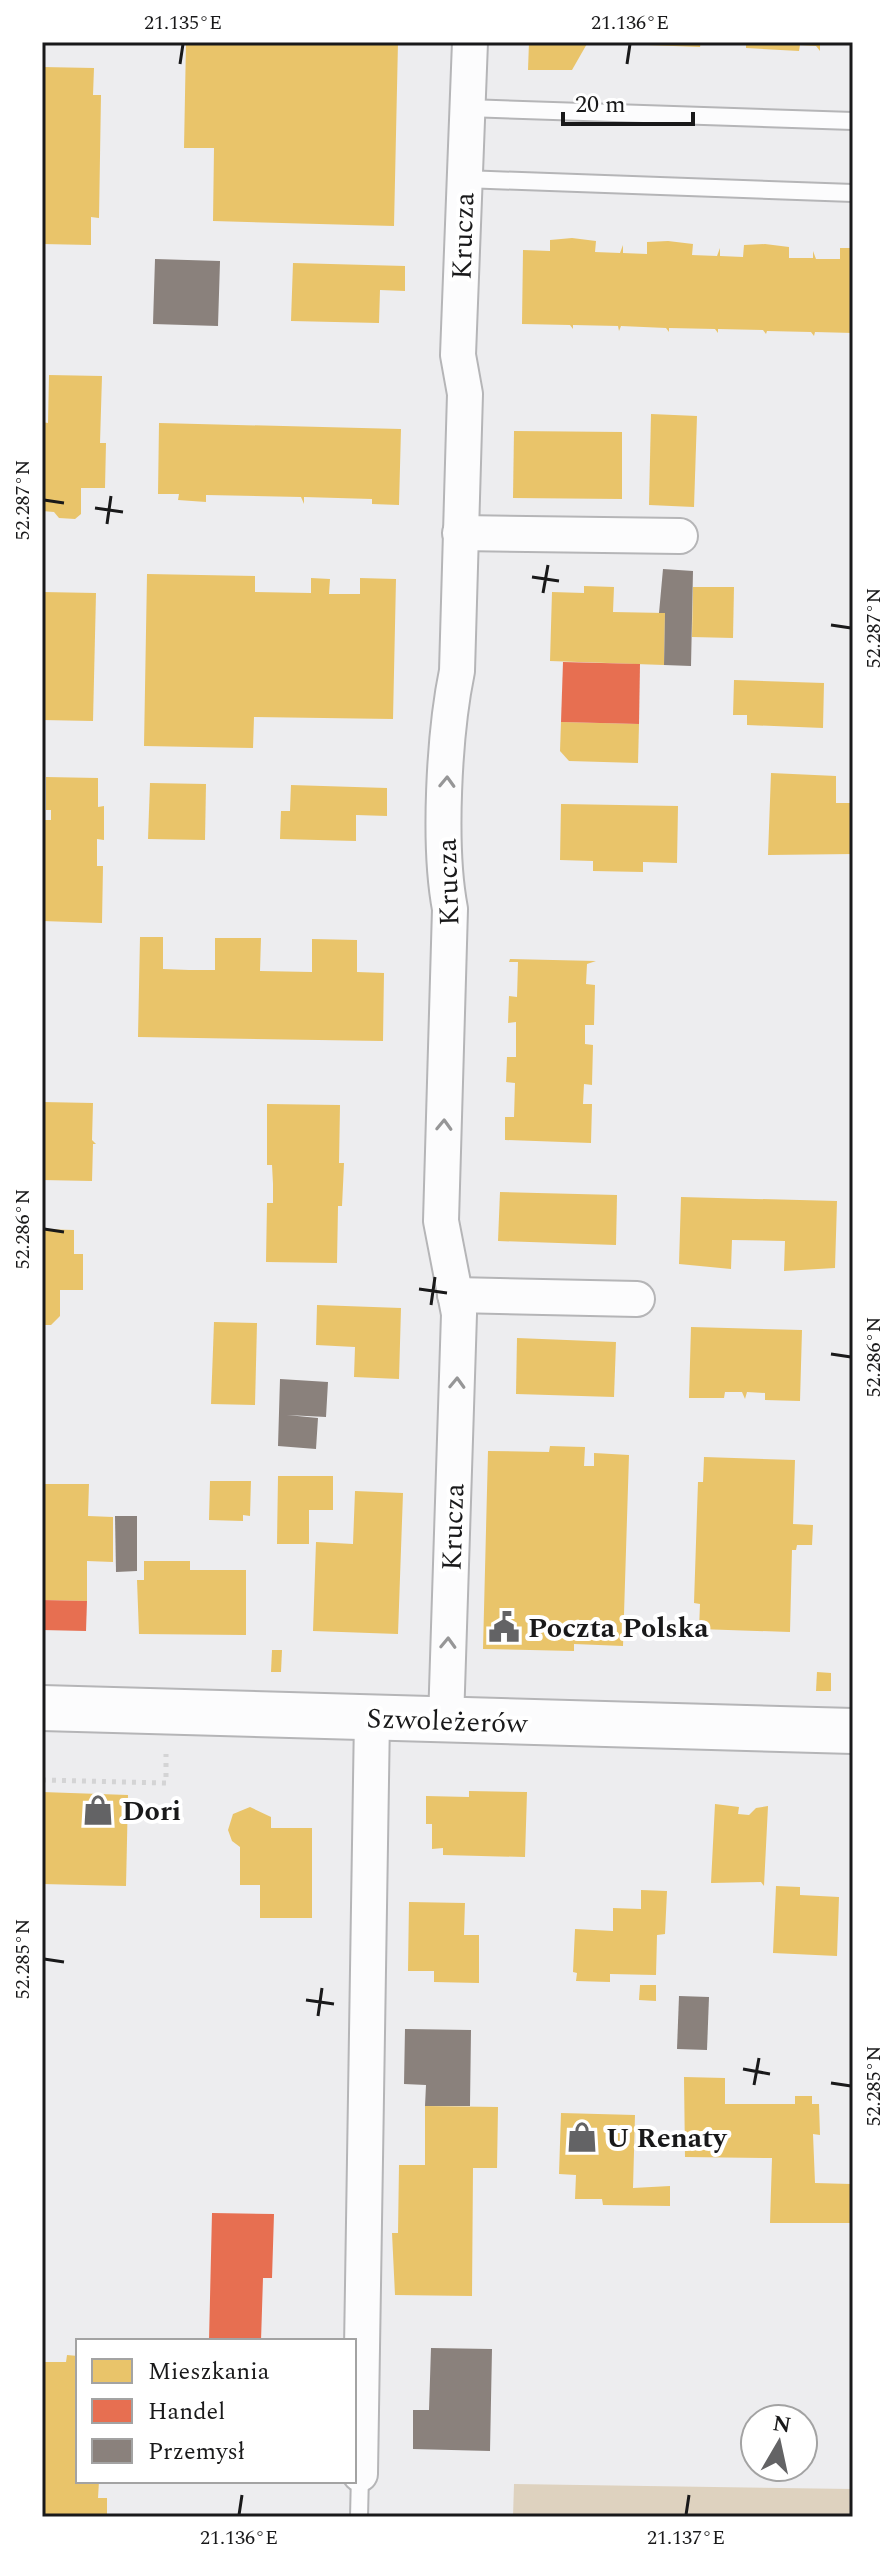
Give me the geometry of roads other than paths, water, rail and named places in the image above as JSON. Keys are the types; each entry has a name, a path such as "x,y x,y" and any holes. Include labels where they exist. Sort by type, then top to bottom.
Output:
{"street":[{"name":"Krucza","path":"446,1721 459,1314 441,1221 450,909 444,873 450,706 457,671 465,394 458,355 470,42"},
{"path":"460,533 680,536"},
{"path":"455,1295 637,1299"},
{"name":"Szwoleżerów","path":"42,1708 853,1731"},
{"path":"360,2474 372,1718"}],"lane":[{"path":"467,108 853,121"},
{"path":"464,179 853,193"},
{"path":"359,2517 360,2474"}],"place":[{"name":"Poczta Polska","path":"504,1627"},
{"name":"Dori","path":"98,1810"},
{"name":"U Renaty","path":"582,2137"}]}
